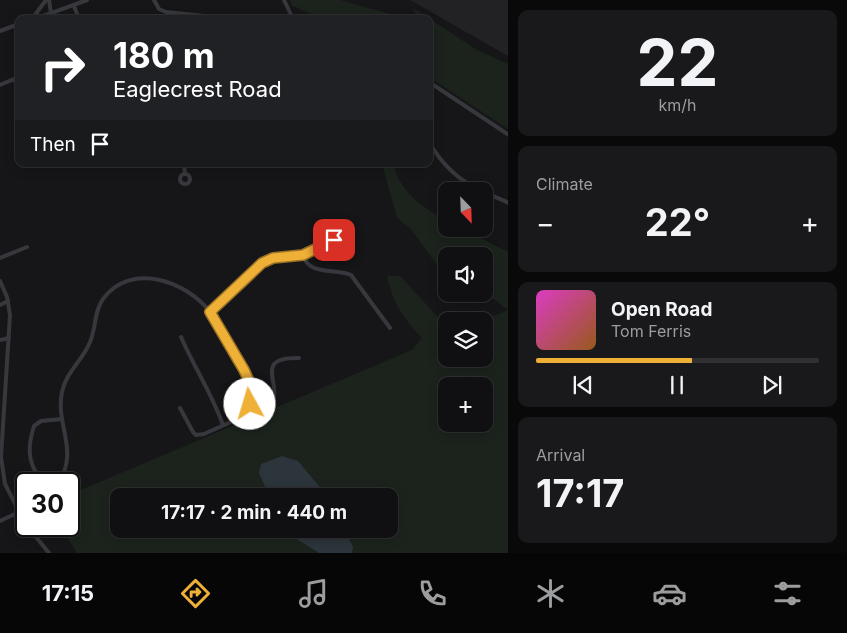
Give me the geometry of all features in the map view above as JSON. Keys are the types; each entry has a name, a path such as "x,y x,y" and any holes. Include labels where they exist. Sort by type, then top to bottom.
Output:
{"street":[{"path":"48,0 50,14"},
{"path":"37,15 48,0"},
{"path":"47,15 88,0"},
{"path":"154,0 159,9 166,12 194,15"},
{"path":"284,0 291,15"},
{"path":"74,6 77,15"},
{"path":"0,31 15,25"},
{"path":"0,85 15,78"},
{"path":"433,85 508,135"},
{"path":"433,148 446,166 466,182"},
{"path":"184,167 185,174"},
{"path":"493,196 508,203"},
{"path":"210,312 262,263 273,258 303,255 334,240"},
{"path":"0,258 27,247"},
{"path":"303,255 305,262 311,268 351,275 390,328"},
{"path":"63,472 67,462 68,449 62,419 61,401 65,382 86,352 102,300 117,286 134,279 143,277 178,286 188,291 210,312 249,381 249,400 254,412"},
{"path":"0,280 8,301 9,338 1,457 2,472 15,503"},
{"path":"0,305 8,301"},
{"path":"181,337 199,376 210,393 223,425"},
{"path":"0,340 9,338"},
{"path":"180,408 193,432 196,435 204,434 254,412 274,400 275,390 270,377 274,365 280,360 299,358"},
{"path":"0,393 6,391"},
{"path":"36,472 30,461 29,448 34,426 41,421 62,419"},
{"path":"0,521 15,514"},
{"path":"36,537 49,553"}],"shaded area":[{"path":"290,0 340,0 394,15 314,15 292,6"},
{"path":"410,0 508,0 508,56"},
{"path":"413,8 424,15 416,15"},
{"path":"433,21 477,50 508,64 508,129 433,80"},
{"path":"383,167 394,167 396,174 413,198 438,215 438,238 481,238 508,252 508,310 493,299 493,247 438,247 438,267 411,229 397,218"},
{"path":"387,276 400,276 438,317 438,367 493,367 493,317 508,310 508,553 77,553 67,537 80,537 80,490 412,350 422,338 400,310 392,295"},
{"path":"282,456 298,461 320,488 266,488 259,473 261,464"},
{"path":"295,538 348,538 353,547 352,553 319,553"}],"route":[{"path":"250,404 249,381 210,312 262,263 273,258 303,255 334,240"}]}
